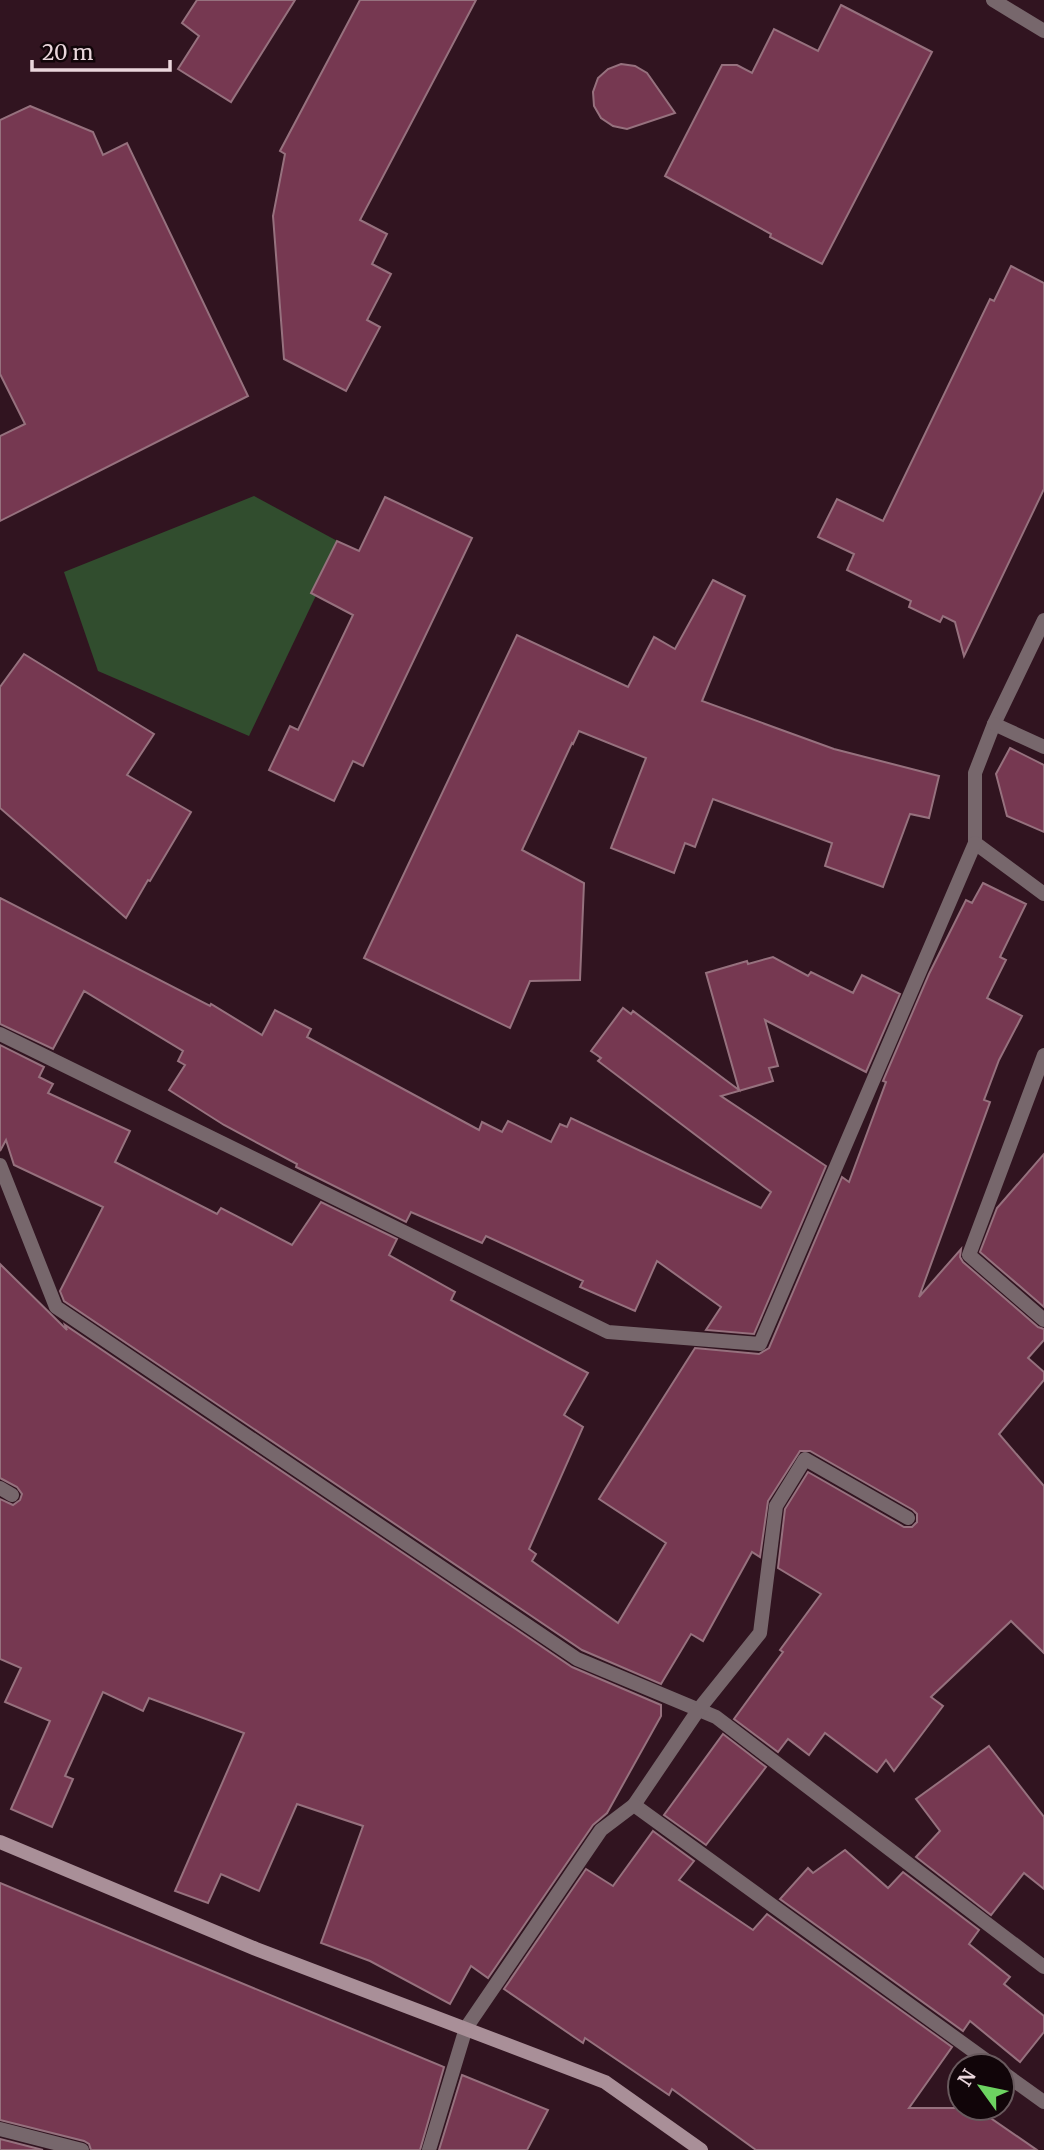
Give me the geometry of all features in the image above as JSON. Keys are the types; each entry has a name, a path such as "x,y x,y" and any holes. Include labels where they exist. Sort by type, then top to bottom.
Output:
{"street":[{"path":"993,0 1044,32"},
{"path":"0,1034 608,1332 760,1344 975,843 975,773 994,724 1044,620"},
{"path":"994,724 1044,747"},
{"path":"975,843 1044,894"},
{"path":"1044,1055 969,1255 1044,1320"},
{"path":"0,1165 57,1307 577,1659 716,1717 1044,1967"},
{"path":"429,2150 466,2028 601,1830 635,1805 699,1709 760,1633 776,1506 805,1459 908,1518"},
{"path":"635,1805 975,2052"},
{"path":"0,1842 256,1950 605,2081 701,2150"},
{"path":"1016,2082 1044,2102"},
{"path":"0,2129 82,2150"}],"green space":[{"path":"254,496 341,543 249,736 98,671 64,572"}],"building":[{"path":"197,0 295,0 231,102 178,69 199,36 182,23"},
{"path":"360,0 476,0 360,220 387,234 372,264 391,274 367,320 380,327 346,391 284,359 273,216 285,154 280,151"},
{"path":"841,5 932,52 822,264 665,176 722,65 737,65 752,73 774,29 818,51"},
{"path":"621,64 635,66 647,73 675,113 627,129 613,126 601,118 594,106 593,92 598,78 608,69"},
{"path":"30,106 93,132 103,155 127,143 248,396 0,521 0,436 25,424 0,374 0,120"},
{"path":"1011,266 1044,283 1044,489 964,656 955,622 943,616 940,622 909,607 911,601 847,570 854,554 818,537 837,499 883,521 990,299 994,301"},
{"path":"385,497 472,538 363,766 353,761 334,801 269,770 290,726 298,730 353,615 311,593 337,541 359,551"},
{"path":"713,580 745,596 702,701 834,749 939,776 929,818 910,814 883,887 825,866 832,843 713,799 695,847 685,843 674,873 611,848 646,758 579,731 522,850 584,883 580,980 530,981 510,1028 364,958 517,635 628,687 654,637 675,649"},
{"path":"24,654 154,734 127,775 191,812 126,918 0,808 0,687"},
{"path":"1010,748 1044,765 1044,832 1007,816 996,774"},
{"path":"983,883 1026,904 1000,957 1006,960 987,998 1022,1016 999,1060 984,1100 990,1102 919,1297 961,1249 960,1257 963,1262 1038,1327 1044,1329 1044,1340 1028,1358 1044,1372 1044,1380 999,1434 1044,1486 1044,1653 1011,1621 931,1697 943,1706 894,1771 886,1760 877,1772 825,1733 809,1755 788,1739 778,1752 734,1719 821,1594 778,1568 785,1509 808,1472 904,1527 912,1527 917,1522 917,1514 913,1510 810,1451 800,1451 768,1501 760,1557 752,1552 703,1641 691,1634 661,1684 582,1650 64,1301 60,1291 103,1207 14,1165 6,1140 0,1151 0,1045 44,1067 39,1077 53,1084 48,1093 130,1131 115,1162 217,1214 221,1208 292,1245 321,1202 397,1239 389,1255 455,1292 451,1300 588,1373 564,1415 583,1427 529,1549 536,1554 532,1561 618,1623 666,1543 599,1499 695,1348 759,1354 769,1348 842,1177 849,1182 886,1082 883,1081 929,974 966,900 972,903"},
{"path":"0,898 210,1006 211,1004 262,1035 275,1010 311,1029 307,1037 479,1130 482,1122 502,1132 508,1121 551,1142 560,1124 567,1127 571,1118 761,1208 771,1192 598,1061 601,1058 591,1051 623,1008 631,1014 633,1011 739,1090 706,973 747,961 748,964 773,957 808,976 811,972 853,993 862,975 900,994 866,1072 765,1020 778,1066 769,1068 773,1081 721,1096 826,1166 754,1334 706,1330 721,1307 657,1261 635,1311 580,1287 583,1281 486,1236 482,1243 411,1212 406,1222 296,1167 297,1164 224,1125 169,1090 185,1065 178,1061 183,1051 84,991 53,1049 0,1024"},
{"path":"1044,1154 1044,1307 980,1252 997,1208"},
{"path":"0,1264 67,1330 65,1325 572,1667 661,1705 661,1716 607,1813 593,1825 488,1978 471,1966 450,2004 370,1961 321,1943 363,1826 297,1804 259,1891 221,1874 208,1903 175,1891 244,1733 149,1698 143,1711 103,1692 65,1776 73,1779 52,1827 11,1809 50,1721 5,1702 21,1668 0,1659 0,1499 13,1505 20,1500 22,1494 17,1487 0,1478"},
{"path":"723,1734 766,1767 706,1845 664,1815"},
{"path":"989,1746 1044,1817 1044,1889 1024,1873 991,1915 916,1857 940,1831 916,1799"},
{"path":"653,1831 694,1861 679,1880 753,1930 767,1914 952,2047 909,2108 946,2108 946,2122 996,2122 1037,2150 756,2150 672,2089 669,2095 585,2038 583,2043 504,1989 586,1869 613,1886"},
{"path":"845,1850 888,1888 903,1872 979,1930 969,1944 1010,1977 1004,1984 1044,2016 1044,2032 1020,2062 1016,2059 1016,2052 1008,2052 970,2021 963,2031 780,1899 808,1868 813,1873"},
{"path":"0,1883 444,2067 420,2150 91,2150 89,2144 84,2141 0,2120"},
{"path":"462,2075 548,2110 527,2150 439,2150"},
{"path":"0,2139 43,2150 0,2150"}]}
